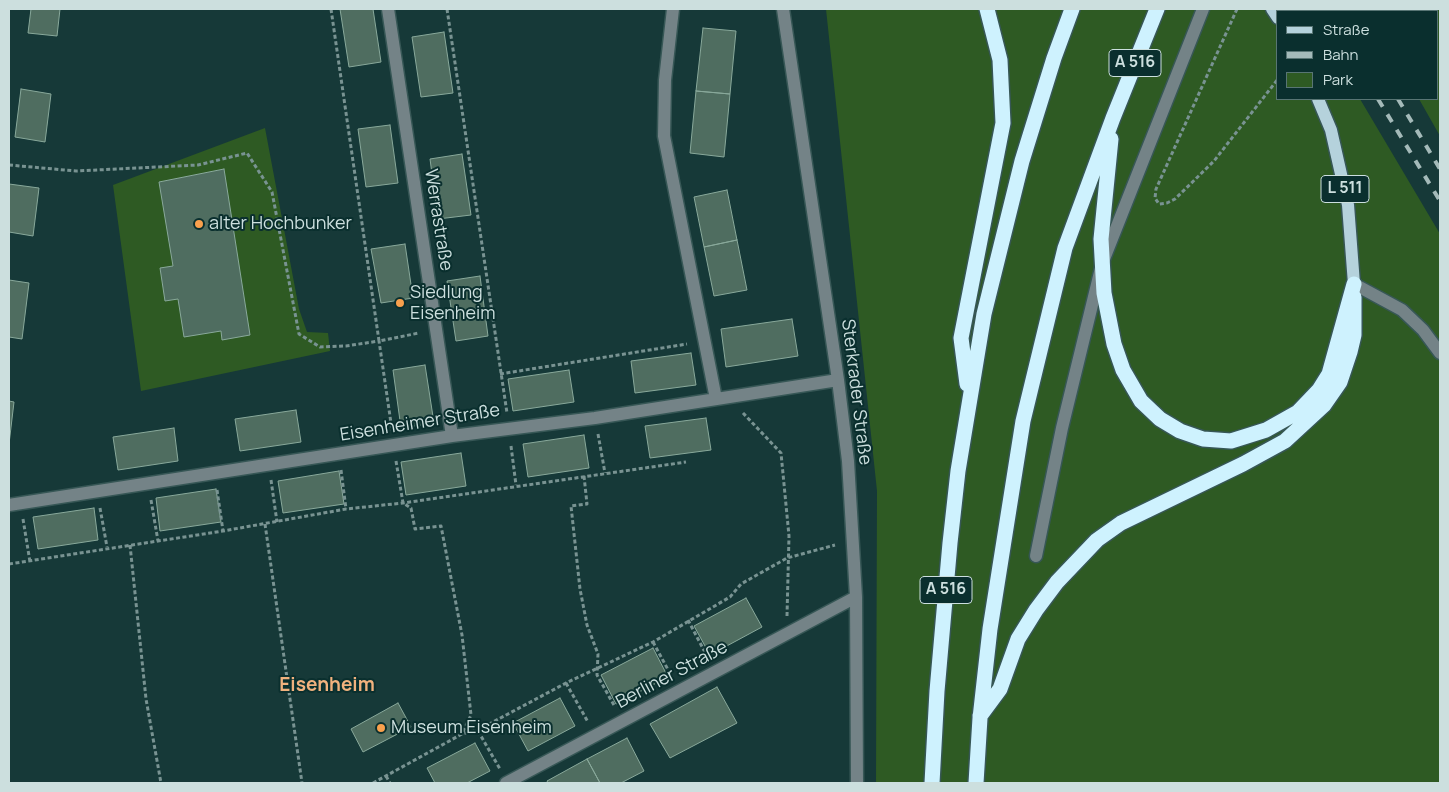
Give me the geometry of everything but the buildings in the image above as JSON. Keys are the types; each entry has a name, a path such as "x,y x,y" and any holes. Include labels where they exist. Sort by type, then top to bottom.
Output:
{"highway":[{"path":"969,398 961,338 1003,123 1000,60 987,9"},
{"name":"A 516","path":"932,783 937,691 950,543 969,398 984,314 1017,179 1054,58 1072,9"},
{"name":"A 516","path":"976,783 980,718 996,590 1023,421 1065,248 1113,118 1157,9"},
{"path":"1113,118 1101,239 1104,293 1114,344 1131,387 1146,407 1167,424 1193,437 1220,442 1249,436 1266,430 1298,412 1312,398 1329,374 1354,284"},
{"path":"980,718 1000,689 1018,639 1036,610 1080,555 1097,540 1121,524 1243,464 1285,441 1300,430 1324,405 1340,382 1350,352 1354,334 1354,284"}],"main road":[{"name":"L 511","path":"1318,100 1331,130 1345,186 1350,224 1354,284"}],"street":[{"name":"Werrastraße","path":"388,9 452,436"},
{"path":"673,9 665,80 664,136 704,342 722,399"},
{"name":"Sterkrader Straße","path":"783,9 838,380 848,460 856,597 857,783"},
{"path":"1036,556 1062,428 1102,264 1204,9"},
{"path":"1354,284 1402,310 1423,330 1440,353"},
{"name":"Eisenheimer Straße","path":"15,504 339,453 509,428 596,418 838,380"},
{"name":"Berliner Straße","path":"507,783 856,597"}],"path":[{"path":"331,9 403,503 411,508 415,529 441,526 462,635 471,715 462,734"},
{"path":"447,9 516,485"},
{"path":"1237,9 1156,189 1155,198 1159,204 1167,204 1174,199 1214,161 1276,82"},
{"path":"9,165 76,171 198,166 246,153 272,192 299,334 320,346 346,346 437,330"},
{"path":"500,374 704,342"},
{"path":"722,399 781,453 789,536 788,633"},
{"path":"596,418 605,473"},
{"path":"339,453 346,509"},
{"path":"9,564 224,531 346,509 403,503 516,485 686,462"},
{"path":"268,465 277,522"},
{"path":"214,472 224,531"},
{"path":"584,476 587,504 571,506 580,588 587,626 598,654 596,670 622,721"},
{"path":"148,482 158,541"},
{"path":"97,490 106,548"},
{"path":"15,504 30,562"},
{"path":"264,524 302,783"},
{"path":"374,783 462,734 478,730 566,684 653,642 730,597 741,584 788,558 853,542"},
{"path":"130,545 146,700 162,783"},
{"path":"688,620 715,671"},
{"path":"653,642 680,691"},
{"path":"566,684 595,736"},
{"path":"478,730 507,783"},
{"path":"386,776 390,783"}],"green space":[{"path":"826,9 1307,9 1276,10 1276,100 1361,100 1440,234 1440,783 876,783 877,491"},
{"path":"1440,9 1440,136 1420,100 1439,100 1439,10 1367,10"},
{"path":"265,128 299,309 307,332 328,333 330,351 141,391 113,185"}],"railway":[{"path":"1379,100 1440,201"},
{"path":"1399,100 1440,169"}],"place":[{"name":"alter Hochbunker","path":"199,224"},
{"name":"Siedlung Eisenheim","path":"400,303"},
{"name":"Museum Eisenheim","path":"381,728"}],"district":[{"name":"Eisenheim","path":"327,686"}]}
